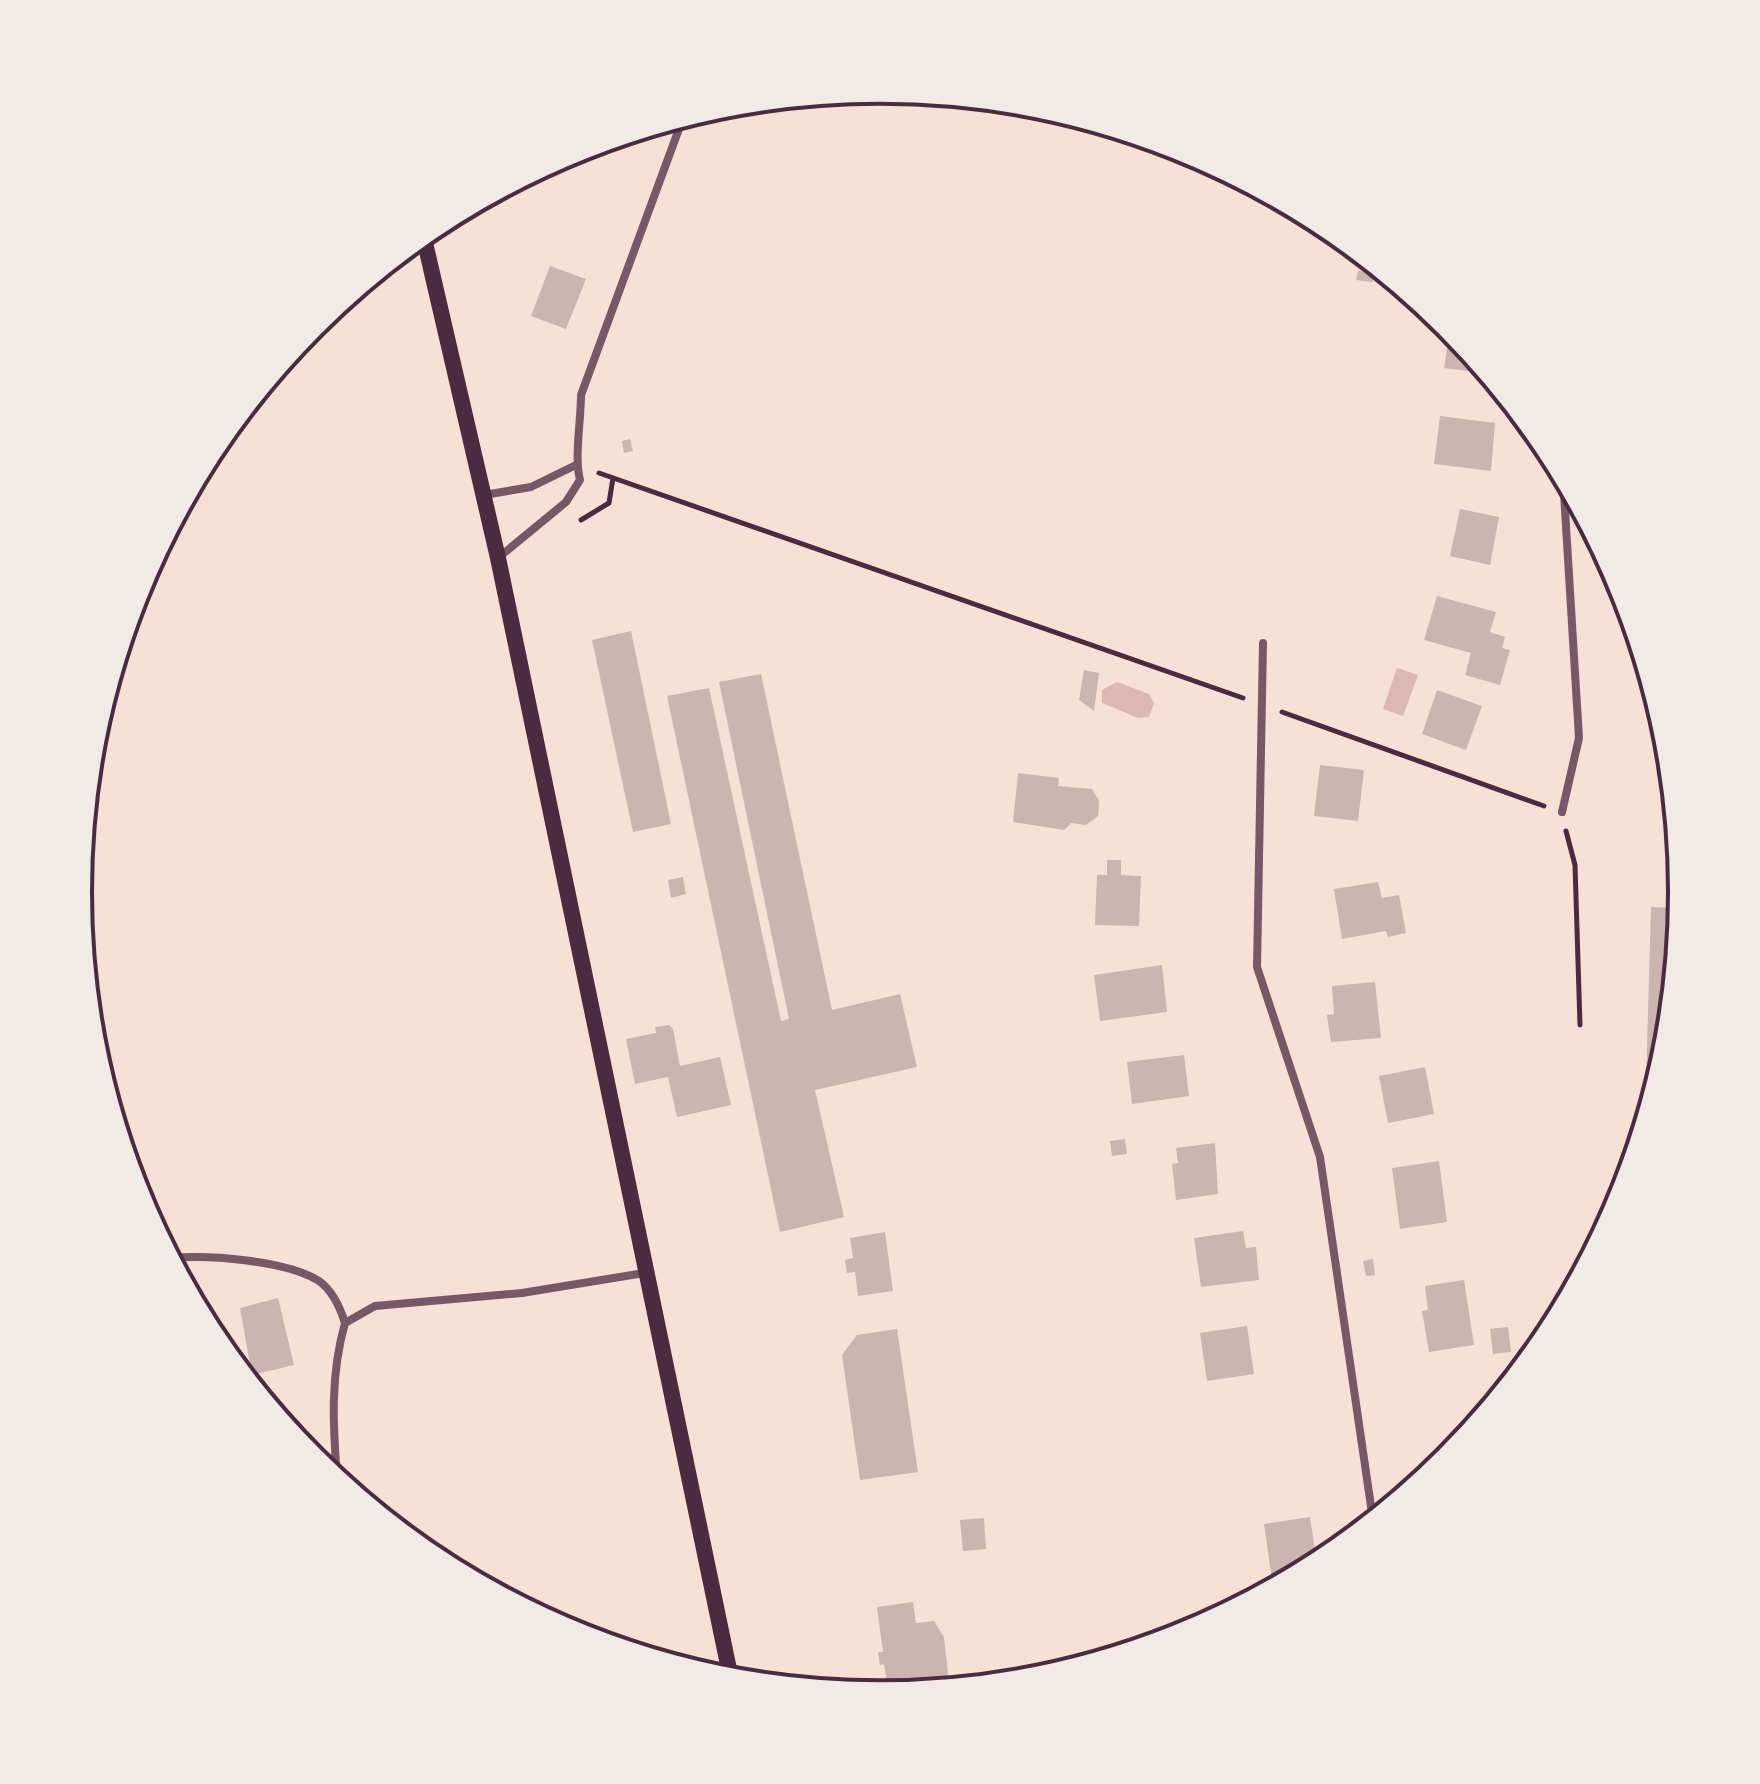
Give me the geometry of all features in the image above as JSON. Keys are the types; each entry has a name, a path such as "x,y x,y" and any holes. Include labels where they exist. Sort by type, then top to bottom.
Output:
{"main road":[{"path":"426,248 498,558 644,1273 728,1665"}],"street":[{"path":"498,558 566,502 580,480 576,465 581,435 581,395 678,130"},
{"path":"484,495 531,487 576,465"},
{"path":"1562,812 1579,738 1565,503"},
{"path":"1263,643 1257,967 1320,1157 1371,1508"},
{"path":"182,1258 237,1258 305,1275 328,1290 340,1306 345,1323 334,1362 332,1413 336,1461"},
{"path":"345,1323 375,1306 522,1293 644,1273"}],"path":[{"path":"576,465 1562,812 1575,865 1580,1025"}],"shaded area":[{"path":"1397,668 1418,675 1403,716 1383,709"},
{"path":"1117,682 1149,694 1154,703 1149,717 1138,718 1102,703 1102,690"}],"building":[{"path":"550,266 586,279 566,329 531,316"},
{"path":"1358,271 1365,271 1373,278 1373,282 1356,280"},
{"path":"1447,346 1472,372 1444,368"},
{"path":"1440,416 1495,423 1491,471 1434,464"},
{"path":"630,439 633,451 624,453 622,441"},
{"path":"1460,509 1499,517 1490,565 1450,556"},
{"path":"1437,596 1496,612 1490,632 1505,637 1502,648 1510,650 1500,685 1465,675 1471,653 1424,640"},
{"path":"631,631 671,824 633,832 592,640"},
{"path":"1084,670 1099,673 1094,711 1079,700"},
{"path":"761,674 832,1010 900,994 917,1067 815,1090 844,1217 780,1232 667,696 709,688 781,1021 789,1019 719,682"},
{"path":"1437,690 1482,706 1466,750 1422,734"},
{"path":"1320,765 1364,770 1358,821 1314,816"},
{"path":"1018,773 1059,778 1058,786 1092,789 1099,801 1098,816 1086,825 1071,823 1064,830 1013,822"},
{"path":"1107,860 1121,860 1121,875 1141,876 1139,926 1095,925 1097,875 1107,875"},
{"path":"683,877 686,894 671,898 668,880"},
{"path":"1378,882 1382,898 1399,895 1406,933 1388,937 1386,931 1342,939 1334,889"},
{"path":"1651,907 1667,908 1661,995 1646,1074"},
{"path":"1162,965 1167,1012 1100,1021 1094,975"},
{"path":"1375,982 1381,1038 1331,1042 1327,1015 1334,1014 1332,986"},
{"path":"669,1025 673,1029 680,1066 720,1057 731,1105 677,1117 668,1077 635,1084 626,1039 656,1033 655,1027"},
{"path":"1184,1055 1189,1096 1132,1104 1127,1062"},
{"path":"1425,1067 1434,1114 1388,1123 1379,1076"},
{"path":"1125,1139 1127,1154 1112,1156 1110,1141"},
{"path":"1215,1143 1218,1194 1176,1200 1172,1164 1178,1163 1176,1148"},
{"path":"1439,1161 1447,1222 1400,1229 1392,1168"},
{"path":"1243,1231 1246,1248 1256,1247 1259,1280 1201,1287 1194,1238"},
{"path":"885,1232 893,1291 858,1296 855,1272 847,1273 845,1260 853,1258 850,1238"},
{"path":"1373,1259 1375,1275 1366,1276 1363,1261"},
{"path":"1464,1280 1474,1345 1429,1352 1422,1311 1428,1310 1425,1286"},
{"path":"278,1298 294,1365 257,1374 250,1365 240,1308"},
{"path":"1247,1326 1254,1374 1207,1381 1200,1333"},
{"path":"1508,1327 1511,1352 1493,1354 1490,1329"},
{"path":"897,1329 918,1472 860,1480 842,1355 857,1335"},
{"path":"1310,1517 1315,1549 1271,1575 1264,1524"},
{"path":"984,1518 986,1549 963,1551 960,1520"},
{"path":"913,1602 916,1623 934,1621 944,1637 947,1677 886,1680 878,1652 883,1652 877,1607"}]}
